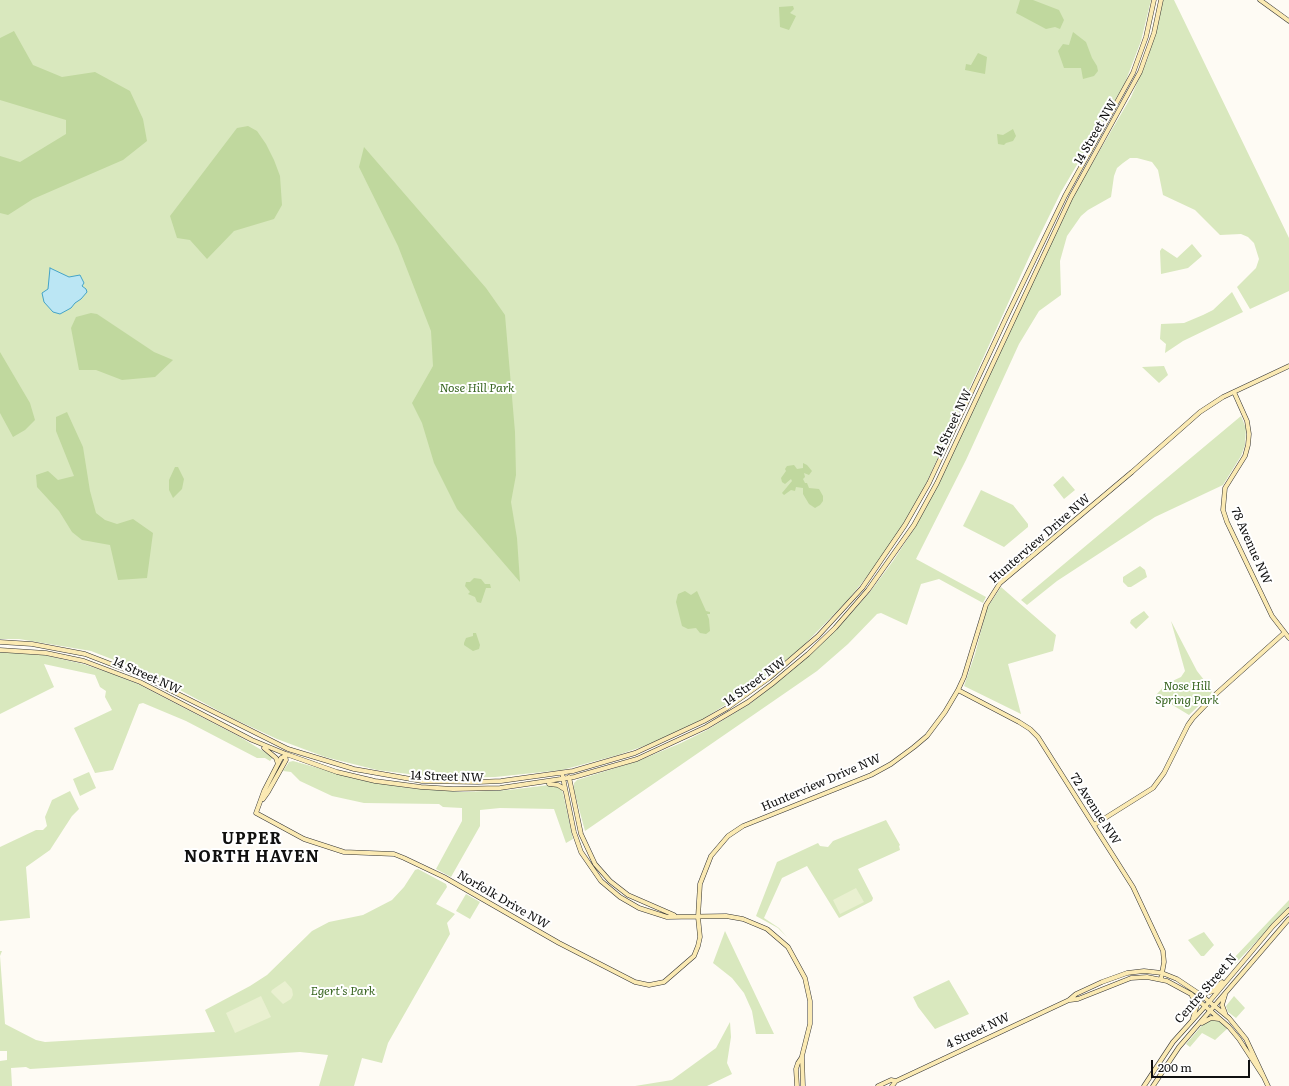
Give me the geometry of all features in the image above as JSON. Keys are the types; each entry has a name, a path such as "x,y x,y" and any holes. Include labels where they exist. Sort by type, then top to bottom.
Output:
{"main road":[{"name":"14 Street NW","path":"0,642 47,646 85,654 115,664 166,687 288,749 354,769 422,780 472,782 501,781 568,772 635,753 675,736 727,708 769,678 803,650 850,602 875,571 905,525 929,483 1065,196 1133,73 1146,37 1154,0"},
{"name":"14 Street NW","path":"0,650 46,653 84,661 115,672 160,692 252,740 285,755 342,773 375,781 421,787 478,789 563,780 637,759 680,741 748,702 808,654 835,628 868,590 914,525 937,483 1074,191 1140,72 1154,33 1161,0"},
{"path":"1260,0 1289,21"},
{"name":"Hunterview Drive NW","path":"698,917 700,884 705,868 710,856 728,836 743,826 850,784 891,764 927,736 945,712 958,690 964,677 986,605 1000,583 1132,472 1200,412 1234,392 1289,366"},
{"name":"78 Avenue NW","path":"1234,392 1247,421 1249,434 1248,445 1245,456 1225,488 1223,510 1227,522 1272,616 1289,638"},
{"path":"1094,825 1153,788 1164,773 1193,718 1217,693 1284,633"},
{"name":"72 Avenue NW","path":"958,690 1010,717 1032,732 1133,887 1160,942 1163,956 1161,979"},
{"path":"252,740 271,753 278,764"},
{"path":"262,799 264,791 281,758 285,755 288,749"},
{"path":"262,799 268,792 286,760 285,755"},
{"path":"568,772 578,826 585,844 603,873 628,895 674,915 698,917 726,916 743,919 767,929 788,947 805,978 810,1001 810,1024 802,1056 796,1069 797,1086"},
{"path":"562,773 577,843 586,861 601,881 620,897 639,908 656,915 667,917 674,915"},
{"path":"573,797 572,783 578,776"},
{"path":"530,784 558,785 565,790"},
{"name":"Norfolk Drive NW","path":"262,799 256,814 304,839 344,852 394,854 404,858 635,982 649,985 664,982 694,956 700,938 698,917"},
{"name":"Centre Street N","path":"1144,1086 1173,1042 1289,910"},
{"name":"Centre Street N","path":"1153,1086 1167,1063 1199,1023 1289,919"},
{"path":"1201,995 1213,991 1232,970 1238,967"},
{"name":"4 Street NW","path":"1070,1000 1076,994 1127,973 1144,971 1162,973 1177,979 1201,995 1229,1018"},
{"name":"4 Street NW","path":"892,1086 896,1081 1070,1000 1078,999 1131,978 1147,977 1161,979 1175,985 1191,994 1205,1006 1240,1039 1265,1080"},
{"path":"1191,994 1196,1006 1193,1019"},
{"path":"1225,994 1222,1008 1246,1039 1268,1086"},
{"path":"1199,1023 1211,1018 1219,1019"},
{"path":"802,1056 804,1086"},
{"name":"4 Street NW","path":"878,1086 891,1080 896,1081"}],"green space":[{"name":"Nose Hill Park","path":"0,0 1151,0 1141,41 1125,83 1061,192 1030,255 924,488 894,539 873,569 848,600 801,648 744,693 703,719 653,743 618,755 562,770 495,777 440,778 377,770 325,757 277,739 232,718 150,674 91,651 19,639 0,639"},
{"path":"1020,0 1033,0 1059,10 1064,20 1060,29 1055,27 1046,29 1016,13"},
{"path":"1163,0 1174,0 1289,238 1289,291 1250,309 1237,287 1256,268 1259,259 1254,243 1248,237 1241,234 1220,235 1195,210 1163,195 1158,170 1152,162 1137,158 1130,158 1123,163 1117,168 1114,176 1111,197 1088,210 1081,216 1067,236 1060,261 1061,295 1039,311 1019,344 966,460 916,559 986,597 983,603 939,579 921,584 907,625 881,613 877,614 848,644 817,671 585,831 574,790 574,783 577,780 638,761 681,743 707,730 751,703 789,673 836,630 870,592 893,561 914,529 938,485 1072,198 1131,97 1148,58"},
{"path":"793,6 794,9 790,13 796,16 789,30 780,27 779,7"},
{"path":"14,31 33,65 62,77 95,72 130,91 143,119 147,141 123,160 33,199 8,215 0,213 0,156 20,162 66,134 66,120 0,100 0,38"},
{"path":"1073,32 1086,42 1092,58 1097,66 1098,71 1094,76 1083,79 1081,68 1064,68 1058,51 1063,44 1069,45"},
{"path":"978,53 987,57 985,74 965,70 966,64 971,65"},
{"path":"248,126 257,131 274,160 280,176 282,205 274,219 234,231 207,259 190,240 177,238 170,216 237,128"},
{"path":"1013,129 1016,136 1013,141 1004,145 998,144 997,134 1003,135"},
{"path":"364,147 486,288 505,315 515,432 516,475 511,502 517,538 520,582 457,509 434,463 422,423 412,403 433,366 431,331 398,246 359,167"},
{"path":"1192,244 1202,256 1188,268 1161,274 1160,251 1162,248 1177,258"},
{"path":"1232,292 1243,312 1183,341 1165,353 1166,344 1160,339 1161,324 1184,323 1203,315 1213,310"},
{"path":"91,313 97,314 154,352 173,360 155,377 122,380 96,370 79,370 71,328 76,317"},
{"path":"0,352 30,403 35,420 25,430 13,437 0,413"},
{"path":"1164,366 1168,375 1159,383 1142,367"},
{"path":"67,412 83,447 90,491 96,513 105,520 117,524 133,519 153,533 147,578 118,580 110,545 82,540 72,532 59,511 37,487 36,475 48,471 58,480 74,476 56,431 56,417"},
{"path":"1241,416 1246,428 1245,445 1241,456 1223,485 1155,517 1057,581 1027,605 1021,600"},
{"path":"803,463 812,471 809,475 804,473 805,477 803,479 805,483 807,483 809,488 819,489 823,496 823,501 815,508 809,504 803,494 803,488 796,487 795,491 791,490 784,495 782,493 792,481 791,479 785,484 782,482 781,478 786,471 785,469 787,466 794,465 797,469 803,468"},
{"path":"175,467 178,467 184,479 182,489 173,498 169,490 169,480"},
{"path":"1063,476 1075,490 1064,499 1053,485"},
{"path":"981,490 1013,505 1028,524 1028,527 1004,547 963,526"},
{"path":"1140,566 1145,570 1147,577 1131,587 1128,587 1123,582 1123,577"},
{"path":"474,578 481,579 485,584 490,584 491,588 486,588 481,603 477,602 475,597 468,594 470,592 465,586 466,582 470,582"},
{"path":"1001,587 1056,635 1053,651 1008,664 1021,714 964,686 975,654 987,608"},
{"path":"685,591 691,595 697,591 706,611 710,612 710,614 707,614 710,631 706,634 700,633 696,628 688,629 682,626 676,602 678,594"},
{"path":"1144,611 1149,617 1136,629 1130,623 1131,620"},
{"name":"Nose Hill Spring Park","path":"1171,621 1197,671 1212,690 1211,694 1189,715 1156,695 1166,684 1181,677 1185,671"},
{"path":"473,633 476,633 480,645 479,649 473,651 464,645 464,643 466,638 473,636"},
{"path":"0,652 44,655 83,664 110,673 138,684 240,737 273,757 270,761 265,758 257,758 186,721 143,703 139,704 113,770 95,773 74,728 112,710 105,697 106,691 100,687 95,675 44,664 54,687 0,714"},
{"path":"293,761 361,780 410,788 463,792 509,790 549,785 560,787 563,793 573,839 566,843 554,809 500,808 480,810 480,826 451,877 436,869 462,821 462,808 443,807 439,804 364,803 332,796 300,781 291,772 283,771 289,762"},
{"path":"89,772 96,788 80,796 73,779"},
{"path":"70,791 79,809 72,816 50,850 26,867 30,918 0,921 0,847 36,830 43,830 47,826 45,817 52,800"},
{"path":"886,820 900,845 900,850 858,869 873,898 872,901 839,918 807,866 782,878 764,918 779,928 787,937 778,928 756,916 777,862 818,843 820,846 828,847 833,841"},
{"name":"Egert's Park","path":"418,869 446,884 447,887 436,904 455,914 447,923 450,934 388,1043 382,1063 362,1058 354,1086 319,1086 328,1055 300,1052 30,1069 26,1067 11,1068 12,1086 0,1086 0,1061 7,1060 7,1051 0,1051 0,956 5,1024 36,1040 45,1042 215,1032 205,1010 250,986 267,975 312,931 329,922 363,915 392,900 404,887 415,870"},
{"path":"856,888 864,902 840,914 833,900"},
{"path":"466,894 480,902 470,919 456,911"},
{"path":"1289,900 1289,907 1235,964 1233,959"},
{"path":"725,931 774,1034 756,1034 752,1011 744,993 732,978 713,963"},
{"path":"1204,932 1214,945 1204,956 1201,956 1188,940"},
{"path":"949,980 969,1014 935,1029 918,1007 913,997"},
{"path":"285,981 292,989 293,995 291,999 283,1004 271,992"},
{"path":"261,996 271,1017 235,1033 226,1013"},
{"path":"1234,996 1245,1008 1236,1018 1228,1012 1226,1006"},
{"path":"1210,1020 1218,1020 1228,1028 1215,1040 1202,1033 1190,1047 1186,1044 1204,1023"},
{"path":"730,1022 731,1037 727,1063 732,1074 707,1086 635,1086 672,1080 716,1048"}],"water":[{"path":"50,268 69,277 80,275 84,283 82,286 87,292 71,308 60,314 53,312 44,302 42,293 48,289"}],"district":[{"name":"UPPER NORTH HAVEN","path":"252,848"}]}
